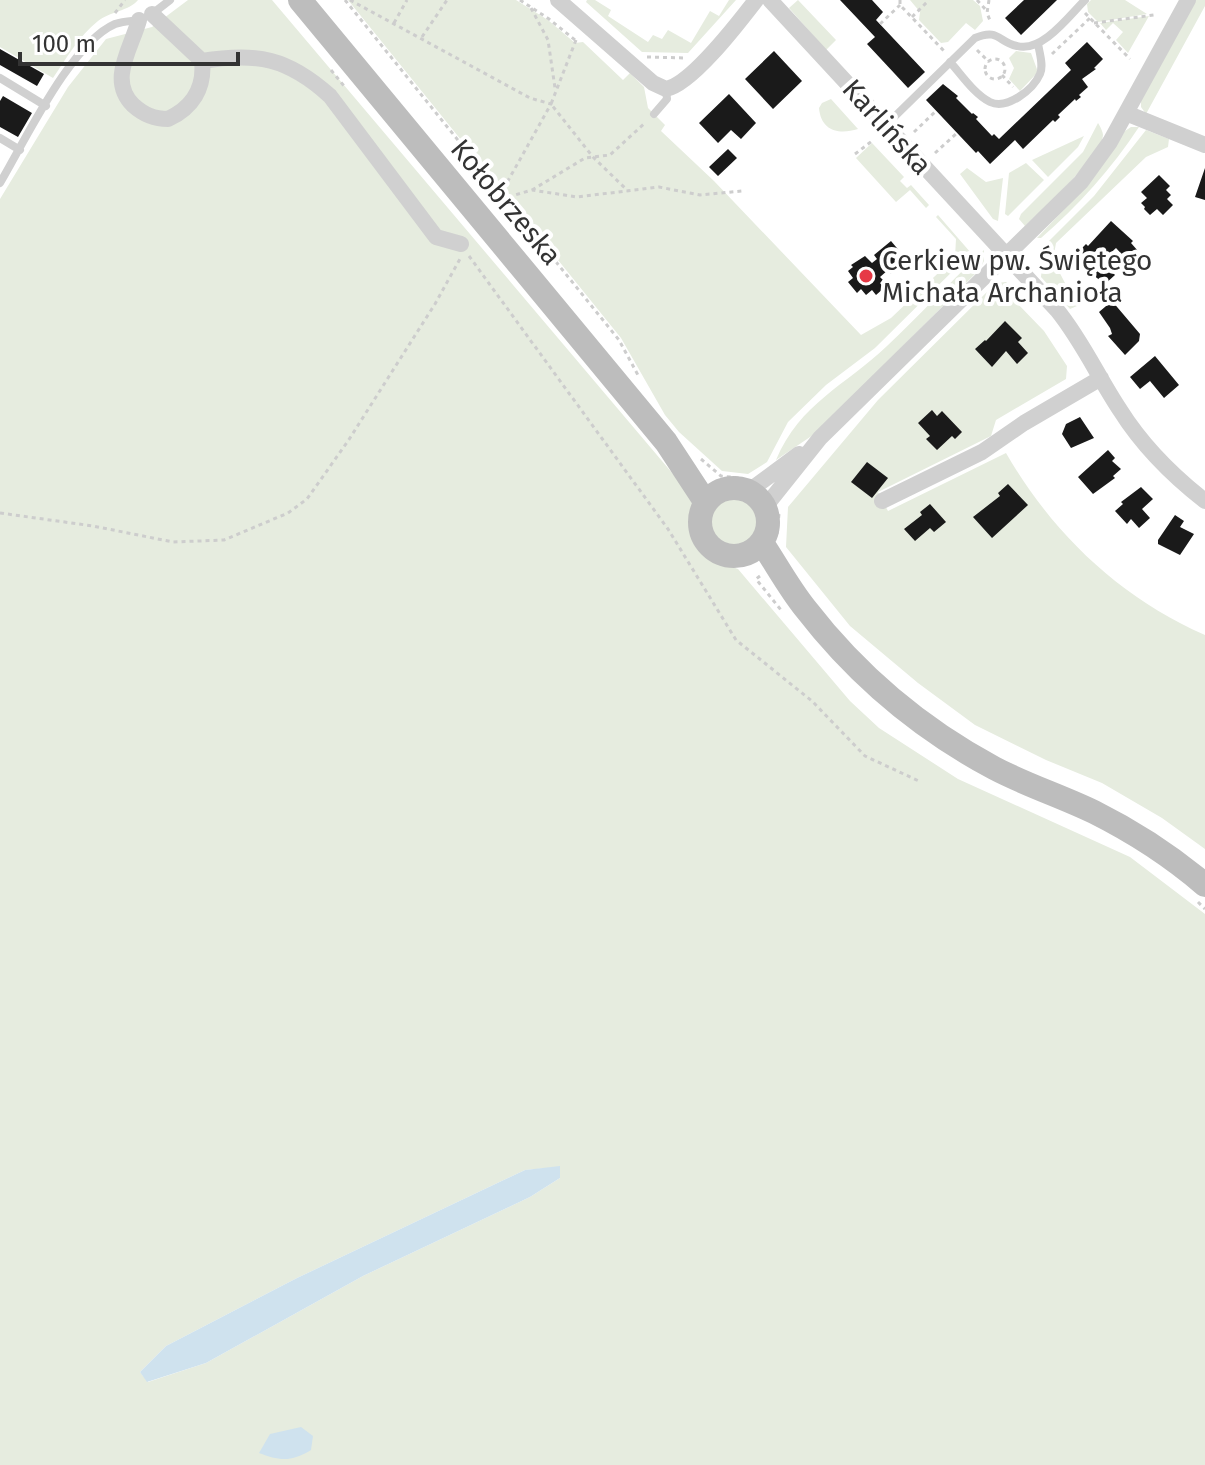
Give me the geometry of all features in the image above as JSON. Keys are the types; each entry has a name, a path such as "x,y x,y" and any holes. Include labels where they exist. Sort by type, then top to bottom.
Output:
{"main road":[{"name":"Kołobrzeska","path":"300,0 487,213 666,442 736,494"},
{"path":"736,494 768,522 753,548 726,555 704,539 700,520 736,494"},
{"path":"753,548 857,667 930,729 995,768 1139,836 1205,885"}],"street":[{"path":"558,0 653,83 666,89 687,78 756,0"},
{"name":"Karlińska","path":"770,0 1068,324 1137,434 1174,475 1205,501"},
{"path":"736,494 820,438 1081,182 1110,142 1188,0"},
{"path":"202,61 201,82 194,99 168,119 147,116 133,104 121,85 121,69 149,15 202,61 251,56 276,61 312,80 330,96 436,237 461,244"},
{"path":"1126,113 1205,145"},
{"path":"882,501 990,448 1024,423 1101,378"}],"lane":[{"path":"149,15 163,0"},
{"path":"0,183 72,64 93,40 116,24 149,15 170,0"},
{"path":"886,126 970,42 985,34 995,34 1021,47 1038,43 1082,3"},
{"path":"951,61 989,101 1004,104 1021,95 1040,75 1038,43"},
{"path":"0,78 46,106"},
{"path":"654,114 667,99 666,89"},
{"path":"0,138 20,150"}],"path":[{"path":"113,14 125,0"},
{"path":"347,0 422,37 530,98 551,104 593,157 628,191"},
{"path":"347,0 619,340 643,386"},
{"path":"394,23 407,0"},
{"path":"422,37 447,0"},
{"path":"520,0 576,40 583,39"},
{"path":"912,17 929,0"},
{"path":"977,0 1006,39"},
{"path":"987,11 989,0"},
{"path":"880,24 900,2 951,61"},
{"path":"1082,3 1094,23 1130,59"},
{"path":"530,6 548,40 556,92"},
{"path":"1094,23 1154,15"},
{"path":"1041,65 1090,18"},
{"path":"487,213 551,104 576,40"},
{"path":"970,42 989,62"},
{"path":"640,56 688,58"},
{"path":"997,59 1002,62 1005,70 1002,75 997,78 989,76 985,67 989,62 997,59"},
{"path":"1002,75 1021,95"},
{"path":"914,132 936,111"},
{"path":"487,213 507,199 532,190 585,158 610,155 654,114"},
{"path":"935,153 957,133"},
{"path":"855,154 872,141"},
{"path":"532,190 577,197 659,187 700,195 742,191"},
{"path":"0,513 93,526 173,542 224,540 288,513 307,499 389,377 462,256 461,244"},
{"path":"461,244 668,529 736,640 812,701 865,756 921,782"},
{"path":"695,454 721,476 736,494"}],"shaded area":[{"path":"0,0 138,0 91,27 53,78 0,47"},
{"path":"188,0 272,0 695,500 692,527 694,537 705,553 738,569 850,701 879,728 958,779 1130,857 1205,914 1205,1465 0,1465 0,199 68,87 106,39 152,27","holes":["560,1167 560,1178 530,1197 363,1276 206,1363 148,1382 140,1372 166,1346 297,1278 525,1170"]},
{"path":"348,0 516,0 548,20 575,43 583,42 623,80 630,73 644,87 648,108 665,125 661,131 714,181 861,335 891,318 955,257 956,239 936,217 938,215 971,253 875,348 826,385 788,422 767,462 748,474 722,471 665,415 621,338"},
{"path":"587,0 595,0 611,10 608,16 648,42 653,35 662,39 668,30 691,43 710,11 719,16 729,0 736,0 688,53 642,52"},
{"path":"798,0 836,40 826,50 789,8"},
{"path":"910,0 973,0 980,6 983,21 975,30 966,23 948,42 941,43 919,20 920,12"},
{"path":"1091,0 1125,0 1147,14 1098,22 1088,12 1087,4"},
{"path":"1196,0 1205,0 1205,6 1146,114 1141,100"},
{"path":"1149,16 1128,53 1116,40 1123,32 1113,23 1106,30 1100,23"},
{"path":"1016,51 1031,53 1038,72 1020,91 1009,79 1014,68 1009,58"},
{"path":"831,99 858,129 838,131 823,122 819,108"},
{"path":"1098,123 1103,135 1093,156 1025,226 1019,219 1021,214 1083,152"},
{"path":"1131,127 1139,127 1106,172 1068,213 1041,238 1037,238 1086,186"},
{"path":"1146,130 1169,139 1168,147 1146,157 1056,243 1053,260 1077,306 1070,309 1041,277 1044,246 1094,196"},
{"path":"1084,136 1078,147 1048,177 1032,160"},
{"path":"872,143 904,177 900,181 907,188 911,185 929,205 926,208 910,190 896,202 856,158"},
{"path":"1026,163 1044,180 1008,216 1005,214 1009,173"},
{"path":"967,168 986,182 1003,178 998,221 993,219 960,174"},
{"path":"984,250 980,269 816,433 776,460 786,440 811,409 887,346"},
{"path":"1006,282 1014,290 1013,299 1044,331 1067,366 1066,379 996,420 991,436 878,492 888,511 1006,453 1045,510 1091,560 1144,602 1205,635 1205,849 1162,818 1102,783 975,725 918,683 850,626 786,547 788,507 878,400 996,283"},
{"path":"734,498 751,505 758,522 751,539 734,546 717,539 710,522 717,505"}],"water":[{"path":"560,1166 560,1178 530,1197 363,1276 206,1363 147,1382 140,1372 166,1346 297,1278 525,1170"},
{"path":"301,1427 313,1436 311,1450 285,1459 259,1453 270,1434"}],"building":[{"path":"840,0 872,0 883,12 876,20 925,72 908,88 867,44 875,37"},
{"path":"1024,0 1057,0 1021,35 1005,18"},
{"path":"1087,42 1103,59 1096,69 1082,79 1088,87 1079,95 1081,97 1075,99 1055,122 1053,120 1023,149 1015,140 990,164 926,100 943,84 978,117 976,119 992,136 994,134 999,139 1071,70 1065,63"},
{"path":"0,49 44,74 37,86 0,65"},
{"path":"774,51 802,81 773,109 745,79"},
{"path":"729,94 756,123 741,139 731,130 718,143 699,123"},
{"path":"3,96 32,113 18,137 0,127 0,101"},
{"path":"728,149 737,158 718,176 709,167"},
{"path":"1205,168 1205,200 1195,197"},
{"path":"1159,175 1170,186 1166,190 1171,195 1167,199 1173,205 1163,215 1157,209 1150,215 1141,203 1147,198 1141,192"},
{"path":"1111,221 1133,241 1131,243 1138,251 1128,261 1116,248 1102,261 1115,275 1105,284 1089,272 1086,274 1074,256"},
{"path":"891,241 907,260 891,274 888,270 880,277 884,288 876,295 872,290 866,295 861,289 857,293 848,282 853,278 848,271 853,267 851,265 865,256 872,263 877,259 874,255"},
{"path":"1112,301 1140,334 1139,341 1125,355 1108,336 1112,334 1110,328 1099,312"},
{"path":"1005,321 1022,338 1018,342 1028,353 1017,364 1006,351 992,367 975,349"},
{"path":"1155,356 1179,385 1164,398 1150,381 1140,389 1130,377"},
{"path":"932,410 937,416 942,411 962,432 955,439 952,436 937,450 926,439 930,436 918,423"},
{"path":"1080,417 1094,438 1071,448 1062,434 1066,424"},
{"path":"1108,450 1115,458 1112,461 1121,469 1113,476 1115,478 1093,494 1078,477"},
{"path":"867,462 888,478 872,498 851,482"},
{"path":"1008,484 1028,505 992,538 973,517 1000,496 998,493"},
{"path":"1141,487 1153,499 1142,509 1150,518 1139,528 1131,519 1127,524 1115,511 1123,504 1121,502"},
{"path":"930,504 946,522 934,532 930,528 915,541 904,529"},
{"path":"1175,515 1184,521 1180,527 1194,534 1180,555 1158,544"}],"place":[{"name":"Cerkiew pw. Świętego Michała Archanioła","path":"866,276"}]}
